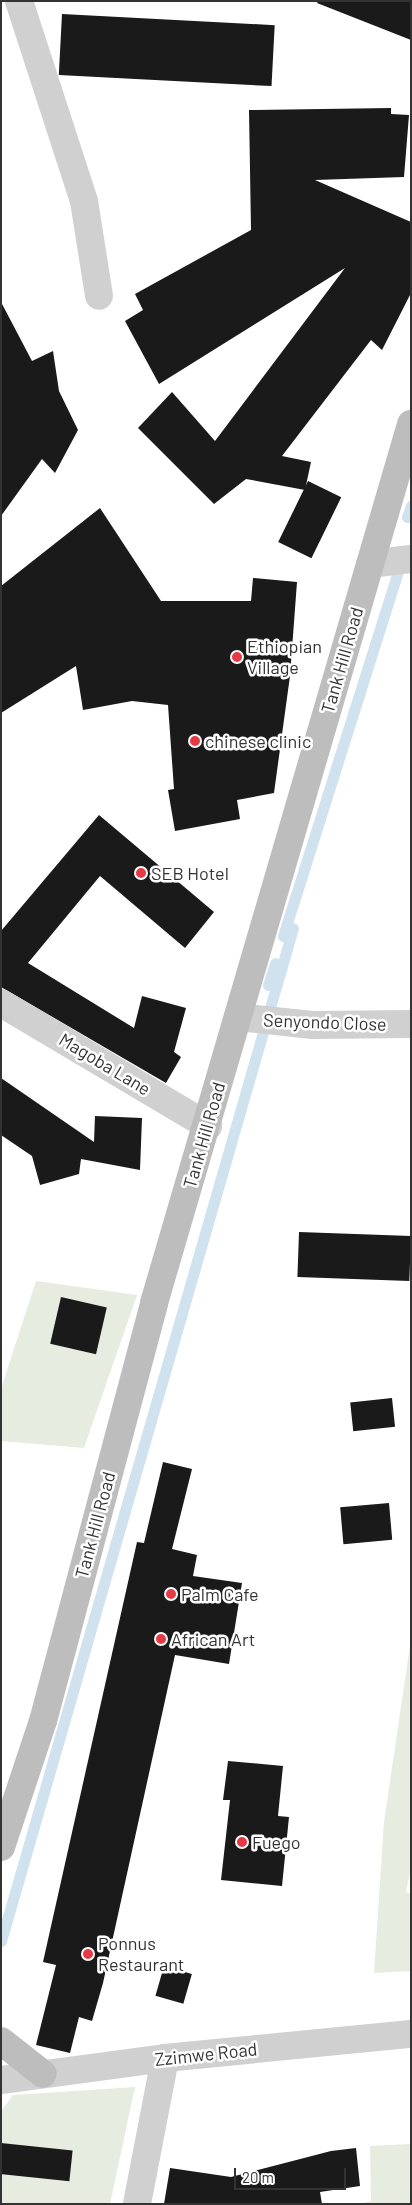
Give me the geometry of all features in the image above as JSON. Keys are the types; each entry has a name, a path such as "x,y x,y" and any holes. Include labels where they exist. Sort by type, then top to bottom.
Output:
{"street":[{"path":"19,1 84,201 98,296"},
{"name":"Tank Hill Road","path":"1,1847 43,1721 154,1303 208,1126 411,424"},
{"path":"370,564 411,559"},
{"name":"Magoba Lane","path":"1,1003 208,1126"},
{"name":"Senyondo Close","path":"238,1017 313,1025 411,1024"},
{"name":"Zzimwe Road","path":"1,2080 165,2058 411,2034"},
{"path":"1,2041 43,2074"},
{"path":"137,2204 165,2058"}],"shaded area":[{"path":"36,1281 137,1295 84,1448 1,1441 1,1389"},
{"path":"411,1639 411,1868 406,1892 411,1894 411,1971 374,1973 384,1822"},
{"path":"135,2087 110,2204 1,2204 1,2111 13,2095"},
{"path":"411,2144 411,2204 359,2204 371,2201 370,2146"}],"building":[{"path":"318,1 411,1 411,40 317,3"},
{"path":"62,14 275,25 272,86 59,75"},
{"path":"391,108 391,114 409,115 404,177 315,180 411,222 411,293 382,350 371,340 282,456 311,462 305,490 246,479 214,504 138,428 172,392 215,441 345,268 159,384 125,321 143,310 135,294 251,230 249,110"},
{"path":"1,302 32,361 53,351 59,391 78,430 55,473 42,459 1,516"},
{"path":"308,481 341,497 311,558 278,542"},
{"path":"100,508 161,601 251,601 253,578 297,582 290,676 274,793 237,800 240,819 175,831 168,790 174,789 168,705 132,701 83,710 76,666 1,713 1,586"},
{"path":"99,815 214,912 185,948 100,876 28,963 134,1028 142,996 186,1008 174,1052 181,1057 166,1083 1,987 1,931"},
{"path":"1,1078 94,1142 95,1116 142,1118 140,1170 81,1159 79,1174 40,1185 32,1156 1,1135"},
{"path":"299,1232 411,1236 409,1281 297,1277"},
{"path":"61,1297 107,1308 96,1354 50,1344"},
{"path":"392,1398 395,1427 353,1431 350,1402"},
{"path":"163,1462 192,1469 172,1549 197,1555 193,1576 242,1583 229,1664 175,1655 103,1983 92,2021 79,2017 70,2053 36,2045 56,1965 43,1962 137,1542 144,1543"},
{"path":"389,1503 392,1540 343,1544 340,1507"},
{"path":"228,1761 283,1766 278,1816 289,1817 282,1886 221,1880 230,1800 223,1800"},
{"path":"164,1966 192,1974 183,2004 155,1996"},
{"path":"1,2143 73,2151 69,2181 1,2174"},
{"path":"356,2148 360,2186 320,2192 322,2204 164,2204 170,2168 231,2177 331,2151"}],"waterway":[{"path":"407,517 411,506"},
{"path":"283,936 397,575"},
{"path":"1,1941 293,928"},
{"path":"268,985 275,963"}],"place":[{"name":"Ethiopian Village","path":"237,657"},
{"name":"chinese clinic","path":"195,741"},
{"name":"SEB Hotel","path":"141,873"},
{"name":"Palm Cafe","path":"171,1594"},
{"name":"African Art","path":"161,1639"},
{"name":"Fuego","path":"242,1842"},
{"name":"Ponnus Restaurant","path":"88,1954"}]}
